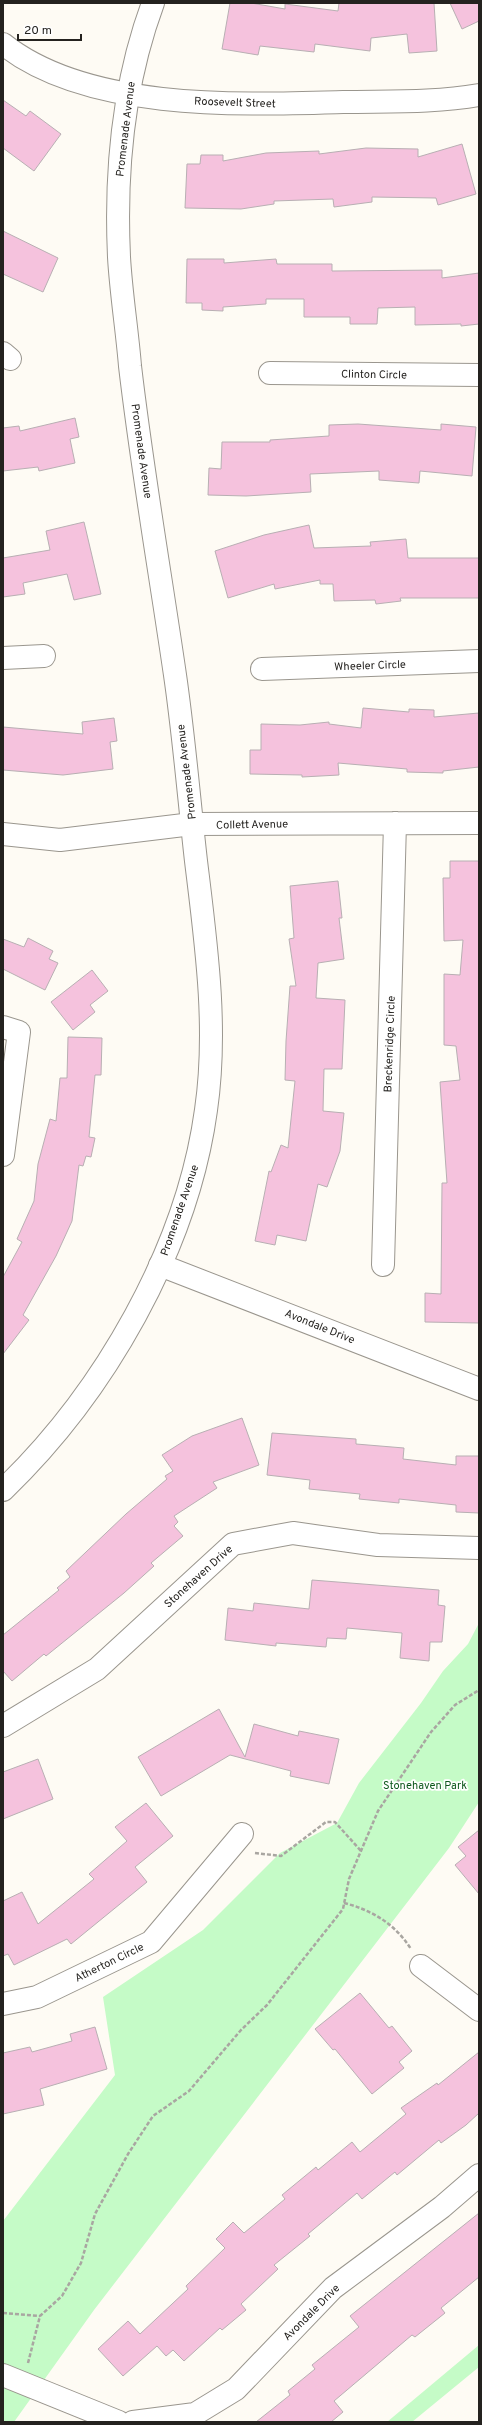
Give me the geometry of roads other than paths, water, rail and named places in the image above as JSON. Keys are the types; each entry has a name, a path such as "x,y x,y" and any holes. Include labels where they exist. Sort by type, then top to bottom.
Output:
{"street":[{"name":"Promenade Avenue","path":"3,1490 41,1450 71,1414 119,1345 160,1264 188,1190 199,1150 210,1071 212,1032 206,956 176,680 134,403 119,259 118,171 128,95 145,24 153,3"},
{"name":"Roosevelt Street","path":"3,44 16,54 79,83 128,95 199,101 276,104 450,100 479,95"},
{"name":"Clinton Circle","path":"270,373 479,375"},
{"path":"3,658 44,656"},
{"name":"Wheeler Circle","path":"262,669 479,661"},
{"name":"Collett Avenue","path":"3,834 60,840 192,824 479,823"},
{"name":"Breckenridge Circle","path":"383,1265 395,824"},
{"path":"3,1027 18,1032 3,1155"},
{"name":"Avondale Drive","path":"160,1264 479,1389"},
{"name":"Stonehaven Drive","path":"3,1726 96,1669 233,1544 293,1533 378,1546 479,1548"},
{"name":"Atherton Circle","path":"3,2004 37,1997 151,1942 235,1842"},
{"path":"422,1966 479,2010"},
{"name":"Avondale Drive","path":"133,2422 195,2414 236,2389 333,2288 442,2207 479,2175"},
{"path":"3,2375 119,2422"}],"park label":[{"name":"Stonehaven Park","path":"425,1785"}]}
